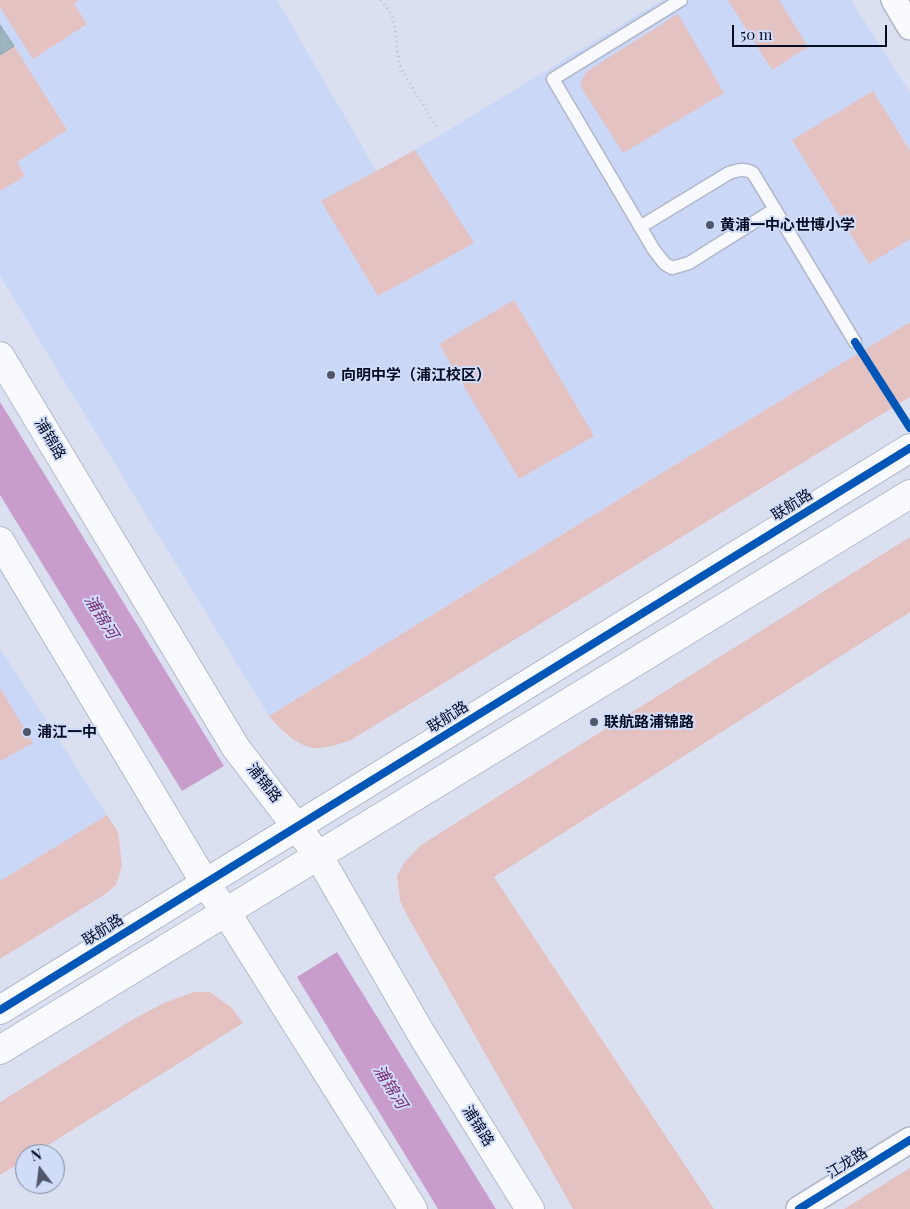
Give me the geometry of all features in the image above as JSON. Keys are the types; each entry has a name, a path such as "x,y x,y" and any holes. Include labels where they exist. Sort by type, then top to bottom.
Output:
{"street":[{"path":"894,0 910,27"},
{"name":"浦锦路","path":"0,356 287,832 318,855 422,1035 530,1209"},
{"name":"联航路","path":"0,1010 910,448"},
{"path":"0,1050 910,494"},
{"path":"0,541 234,907 413,1209"},
{"name":"江龙路","path":"799,1209 910,1140"}],"lane":[{"path":"681,0 553,79 640,227 665,264 672,268 689,263 775,209"},
{"path":"640,227 729,173 748,170 753,173 855,342"}],"path":[{"path":"381,0 394,18 401,69 438,129"}],"shaded area":[{"name":"向明中学（浦江校区）","path":"0,0 277,0 377,172 662,0 851,0 910,93 910,322 269,716 0,276"},
{"path":"0,0 79,0 74,4 87,24 33,59 0,7"},
{"path":"728,0 779,0 808,47 772,70"},
{"path":"678,14 724,93 623,153 581,87 582,80 592,68"},
{"path":"14,46 67,130 17,162 25,176 0,191 0,55"},
{"path":"873,91 910,151 910,239 869,264 792,140"},
{"path":"415,150 474,243 378,296 321,201"},
{"path":"514,300 594,436 519,479 439,344"},
{"path":"910,322 910,397 351,740 323,748 307,747 289,736 269,716 660,474"},
{"path":"910,537 910,612 494,877 714,1209 573,1209 408,917 400,901 397,876 404,863 421,845"},
{"name":"浦江一中","path":"0,648 107,815 0,881"},
{"path":"0,688 33,743 0,761"},
{"path":"107,815 118,832 122,866 116,885 104,895 0,959 0,881"},
{"path":"194,992 210,992 232,1008 243,1023 50,1144 15,1144 15,1166 0,1175 0,1102 132,1020 164,1003"},
{"path":"910,1168 910,1209 844,1209"}],"water":[{"name":"浦锦河","path":"0,402 224,766 182,791 0,495"},
{"name":"浦锦河","path":"337,952 496,1209 438,1209 297,977"}],"building":[{"path":"0,25 14,46 0,55"}],"cycle path":[{"path":"855,342 910,428"},
{"path":"0,1010 910,448"},
{"path":"799,1209 910,1140"}],"place":[{"name":"黄浦一中心世博小学","path":"710,225"},
{"name":"向明中学（浦江校区）","path":"331,375"},
{"name":"联航路浦锦路","path":"594,722"},
{"name":"浦江一中","path":"27,732"}]}
